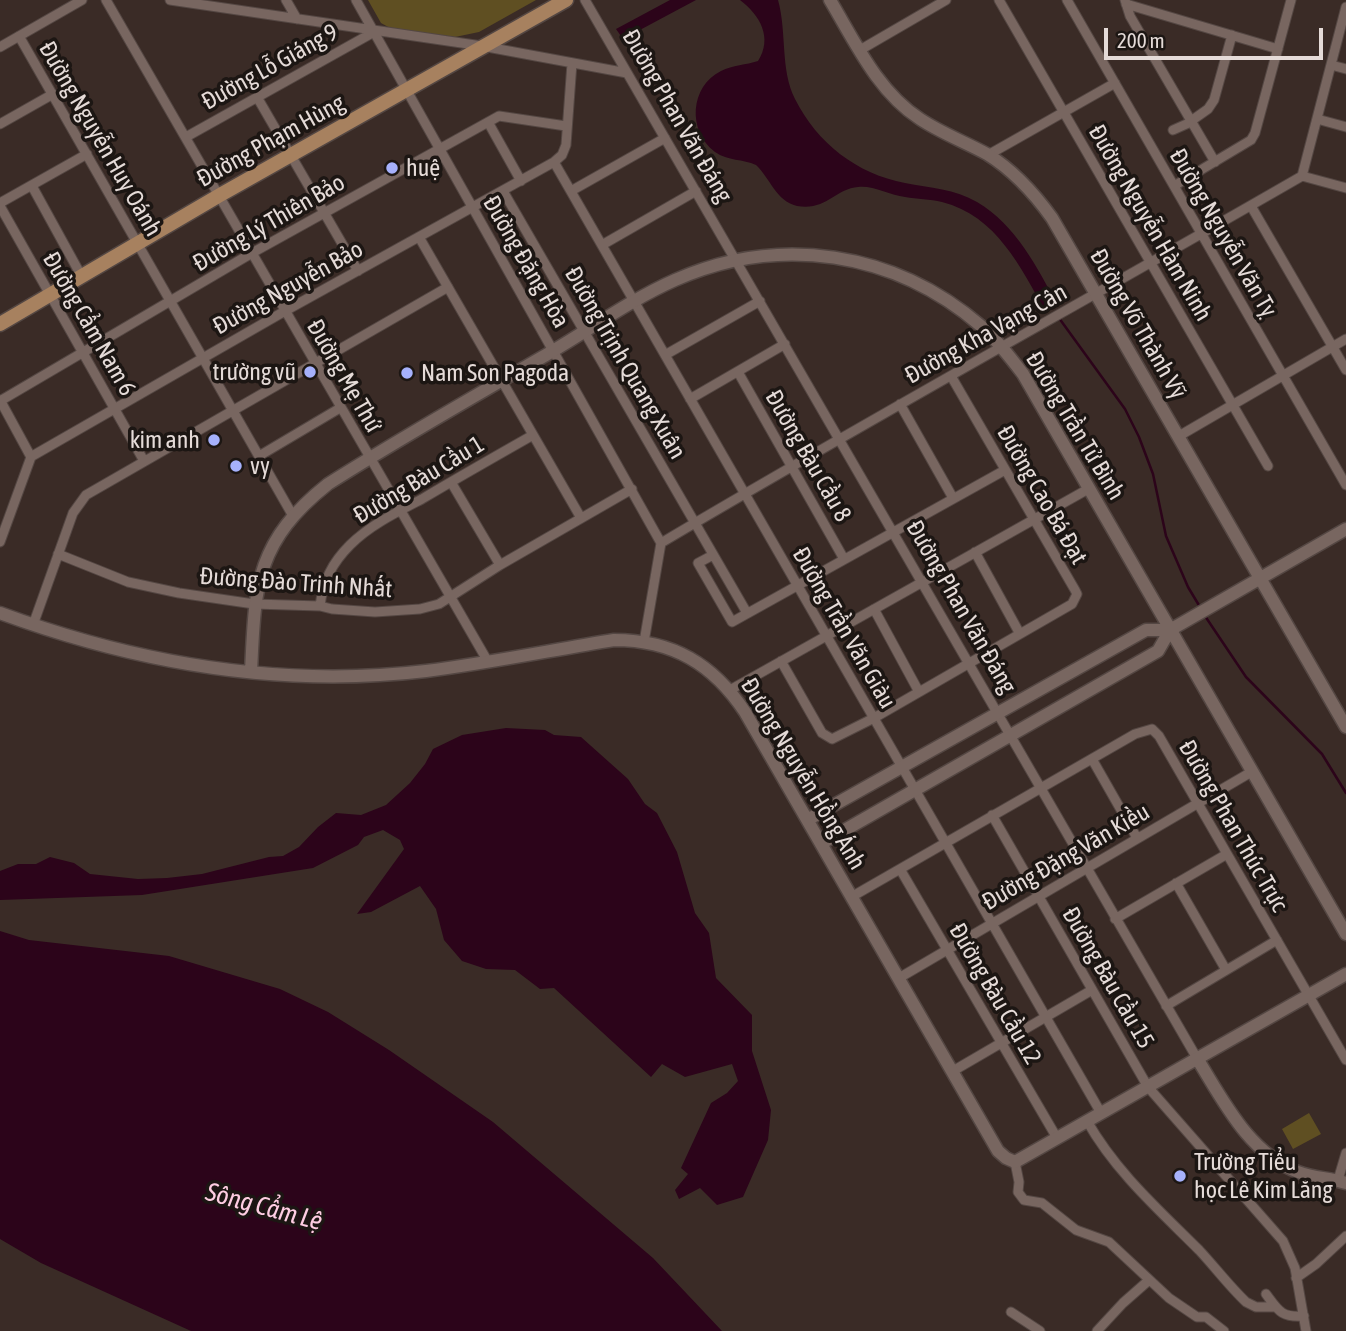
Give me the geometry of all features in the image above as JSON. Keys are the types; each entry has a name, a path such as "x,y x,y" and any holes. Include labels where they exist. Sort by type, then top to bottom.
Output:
{"main road":[{"name":"Đường Phạm Hùng","path":"0,324 220,195 566,0"}],"street":[{"path":"0,47 82,0"},
{"name":"Đường Mẹ Thứ","path":"106,0 486,660"},
{"path":"170,0 482,46 628,73"},
{"path":"286,0 297,19"},
{"name":"Đường Đặng Hòa","path":"356,0 662,543"},
{"name":"Đường Phan Văn Đáng","path":"584,0 737,260 1115,919 1235,1119 1262,1151 1300,1173 1342,1182"},
{"name":"Đường Võ Thành Vỹ","path":"830,0 860,50 895,98 919,119 988,155 1027,187 1052,218 1345,722"},
{"path":"860,50 946,0"},
{"name":"Đường Nguyễn Hàm Ninh","path":"999,0 1268,466"},
{"name":"Đường Nguyễn Văn Tỵ","path":"1067,0 1346,485"},
{"path":"1174,186 1246,144 1255,133 1291,0"},
{"path":"1126,2 1278,49"},
{"path":"1126,2 1130,16 1215,162"},
{"path":"1346,7 1303,176 1346,188"},
{"name":"Đường Lỗ Giáng 9","path":"186,137 374,32"},
{"path":"1173,130 1208,109 1214,100 1233,35"},
{"name":"Đường Nguyễn Huy Oánh","path":"19,36 293,516"},
{"path":"554,162 562,155 566,145 572,64"},
{"path":"1331,65 1346,69"},
{"path":"988,155 1115,83"},
{"path":"0,124 53,94"},
{"path":"257,97 358,271"},
{"name":"Đường Lý Thiên Bảo","path":"0,400 252,253 499,116 566,127"},
{"path":"1317,119 1346,127"},
{"path":"488,122 521,181"},
{"path":"571,191 665,138"},
{"path":"0,205 87,155"},
{"name":"Đường Nguyễn Bảo","path":"32,457 285,311 554,162"},
{"name":"Đường Trần Văn Giàu","path":"554,162 1101,1113"},
{"name":"Đường Kha Vạng Cân","path":"662,543 839,438 1303,176"},
{"path":"32,186 82,277"},
{"name":"Đường Trịnh Quang Xuân","path":"503,191 747,613"},
{"path":"601,245 696,191"},
{"name":"Đường Cẩm Nam 6","path":"0,205 144,461"},
{"path":"1251,206 1346,370"},
{"path":"419,237 581,519"},
{"name":"Đường Trần Tử Bình","path":"251,672 254,604 264,563 293,516 304,503 328,484 673,281 737,260 779,253 839,257 870,265 938,294 983,328 1030,385 1346,934"},
{"path":"33,625 73,513 81,499 448,287"},
{"path":"665,355 760,301"},
{"path":"1179,436 1346,339"},
{"path":"690,399 785,344"},
{"name":"Đường Bàu Cầu 8","path":"738,372 844,559"},
{"name":"Đường Cao Bá Đạt","path":"781,661 827,738 836,738 1073,604 1077,594 951,376"},
{"path":"0,400 32,457 0,542"},
{"path":"900,404 953,498"},
{"path":"259,456 340,408"},
{"name":"Đường Bàu Cầu 1","path":"320,606 327,576 348,547 371,528 533,435"},
{"path":"713,555 698,564 732,622 1005,470"},
{"path":"451,482 499,565"},
{"path":"730,690 1090,488"},
{"name":"Đường Đào Trinh Nhất","path":"58,554 104,574 159,590 254,604 320,606 375,612 420,608 439,604 499,565 632,489"},
{"path":"0,518 5,528"},
{"path":"822,842 1158,651 1170,630 1346,529"},
{"path":"644,642 662,543"},
{"path":"975,552 1020,634"},
{"path":"874,609 919,692"},
{"name":"Đường Nguyễn Hồng Ánh","path":"0,613 128,653 179,663 281,675 427,671 614,640 644,642 689,657 706,667 730,690 746,712 998,1151 1015,1162"},
{"path":"809,819 1146,629 1170,630"},
{"name":"Đường Phan Thúc Trực","path":"853,896 1145,729 1152,729 1159,736 1198,802 1346,1060"},
{"path":"1092,759 1137,838"},
{"name":"Đường Đặng Văn Kiều","path":"900,978 1252,771"},
{"name":"Đường Bàu Cầu 15","path":"992,815 1148,1087 1283,1241 1295,1268 1307,1326"},
{"path":"1115,919 1227,854"},
{"name":"Đường Bàu Cầu 12","path":"900,869 1056,1138"},
{"path":"1176,883 1226,970"},
{"path":"1166,1006 1277,940"},
{"path":"1224,1331 1206,1317 1197,1317 1184,1310 1109,1242 1076,1230 1042,1203 1020,1197 1015,1162 1346,975"},
{"path":"953,1071 1092,990"},
{"path":"1087,1121 1103,1149 1131,1183 1204,1256 1245,1302 1256,1307 1276,1307"},
{"path":"1342,1182 1346,1153"},
{"path":"1296,1278 1316,1264 1346,1236"},
{"path":"1097,1331 1123,1303 1149,1281"},
{"path":"1266,1294 1276,1307 1307,1326"},
{"path":"1011,1312 1040,1331"}],"shaded area":[{"path":"368,0 536,0 479,32 455,37 392,29 381,23"},
{"path":"1309,1113 1321,1134 1293,1149 1282,1129"}],"water":[{"path":"670,0 696,0 623,39 616,29"},
{"path":"740,0 778,0 790,87 804,115 827,143 855,164 887,179 960,194 991,211 1024,248 1058,306 1046,312 1005,245 978,219 961,209 942,202 899,196 863,187 850,189 823,203 807,207 797,206 778,194 756,165 715,152 706,143 696,121 698,98 703,87 721,71 758,61 764,44 758,20"},
{"path":"506,728 545,730 554,735 581,737 628,779 645,804 657,813 677,852 695,913 709,933 716,978 752,1015 752,1051 771,1110 768,1140 743,1197 717,1205 700,1188 679,1199 675,1190 688,1174 681,1168 711,1103 727,1093 738,1081 732,1064 685,1077 662,1064 651,1077 554,988 540,989 515,970 486,969 462,961 444,940 436,909 420,886 371,912 357,914 404,849 400,840 383,830 364,837 358,845 313,868 142,895 0,900 0,871 18,864 36,864 50,857 74,863 90,874 138,879 202,874 283,856 299,847 336,813 361,815 386,805 410,783 433,749 462,735"},
{"name":"Sông Cẩm Lệ","path":"0,931 29,940 169,956 280,989 328,1012 389,1050 493,1122 653,1258 722,1331 191,1331 41,1263 0,1239"}],"waterway":[{"path":"1059,318 1125,409 1139,437 1153,474 1166,536 1188,587 1200,607"},
{"path":"1205,616 1246,677 1322,754 1346,793"}],"place":[{"name":"huệ","path":"392,168"},
{"name":"trường vũ","path":"310,372"},
{"name":"Nam Son Pagoda","path":"407,373"},
{"name":"kim anh","path":"214,440"},
{"name":"vy","path":"236,466"},
{"name":"Trường Tiểu học Lê Kim Lăng","path":"1180,1176"}]}
